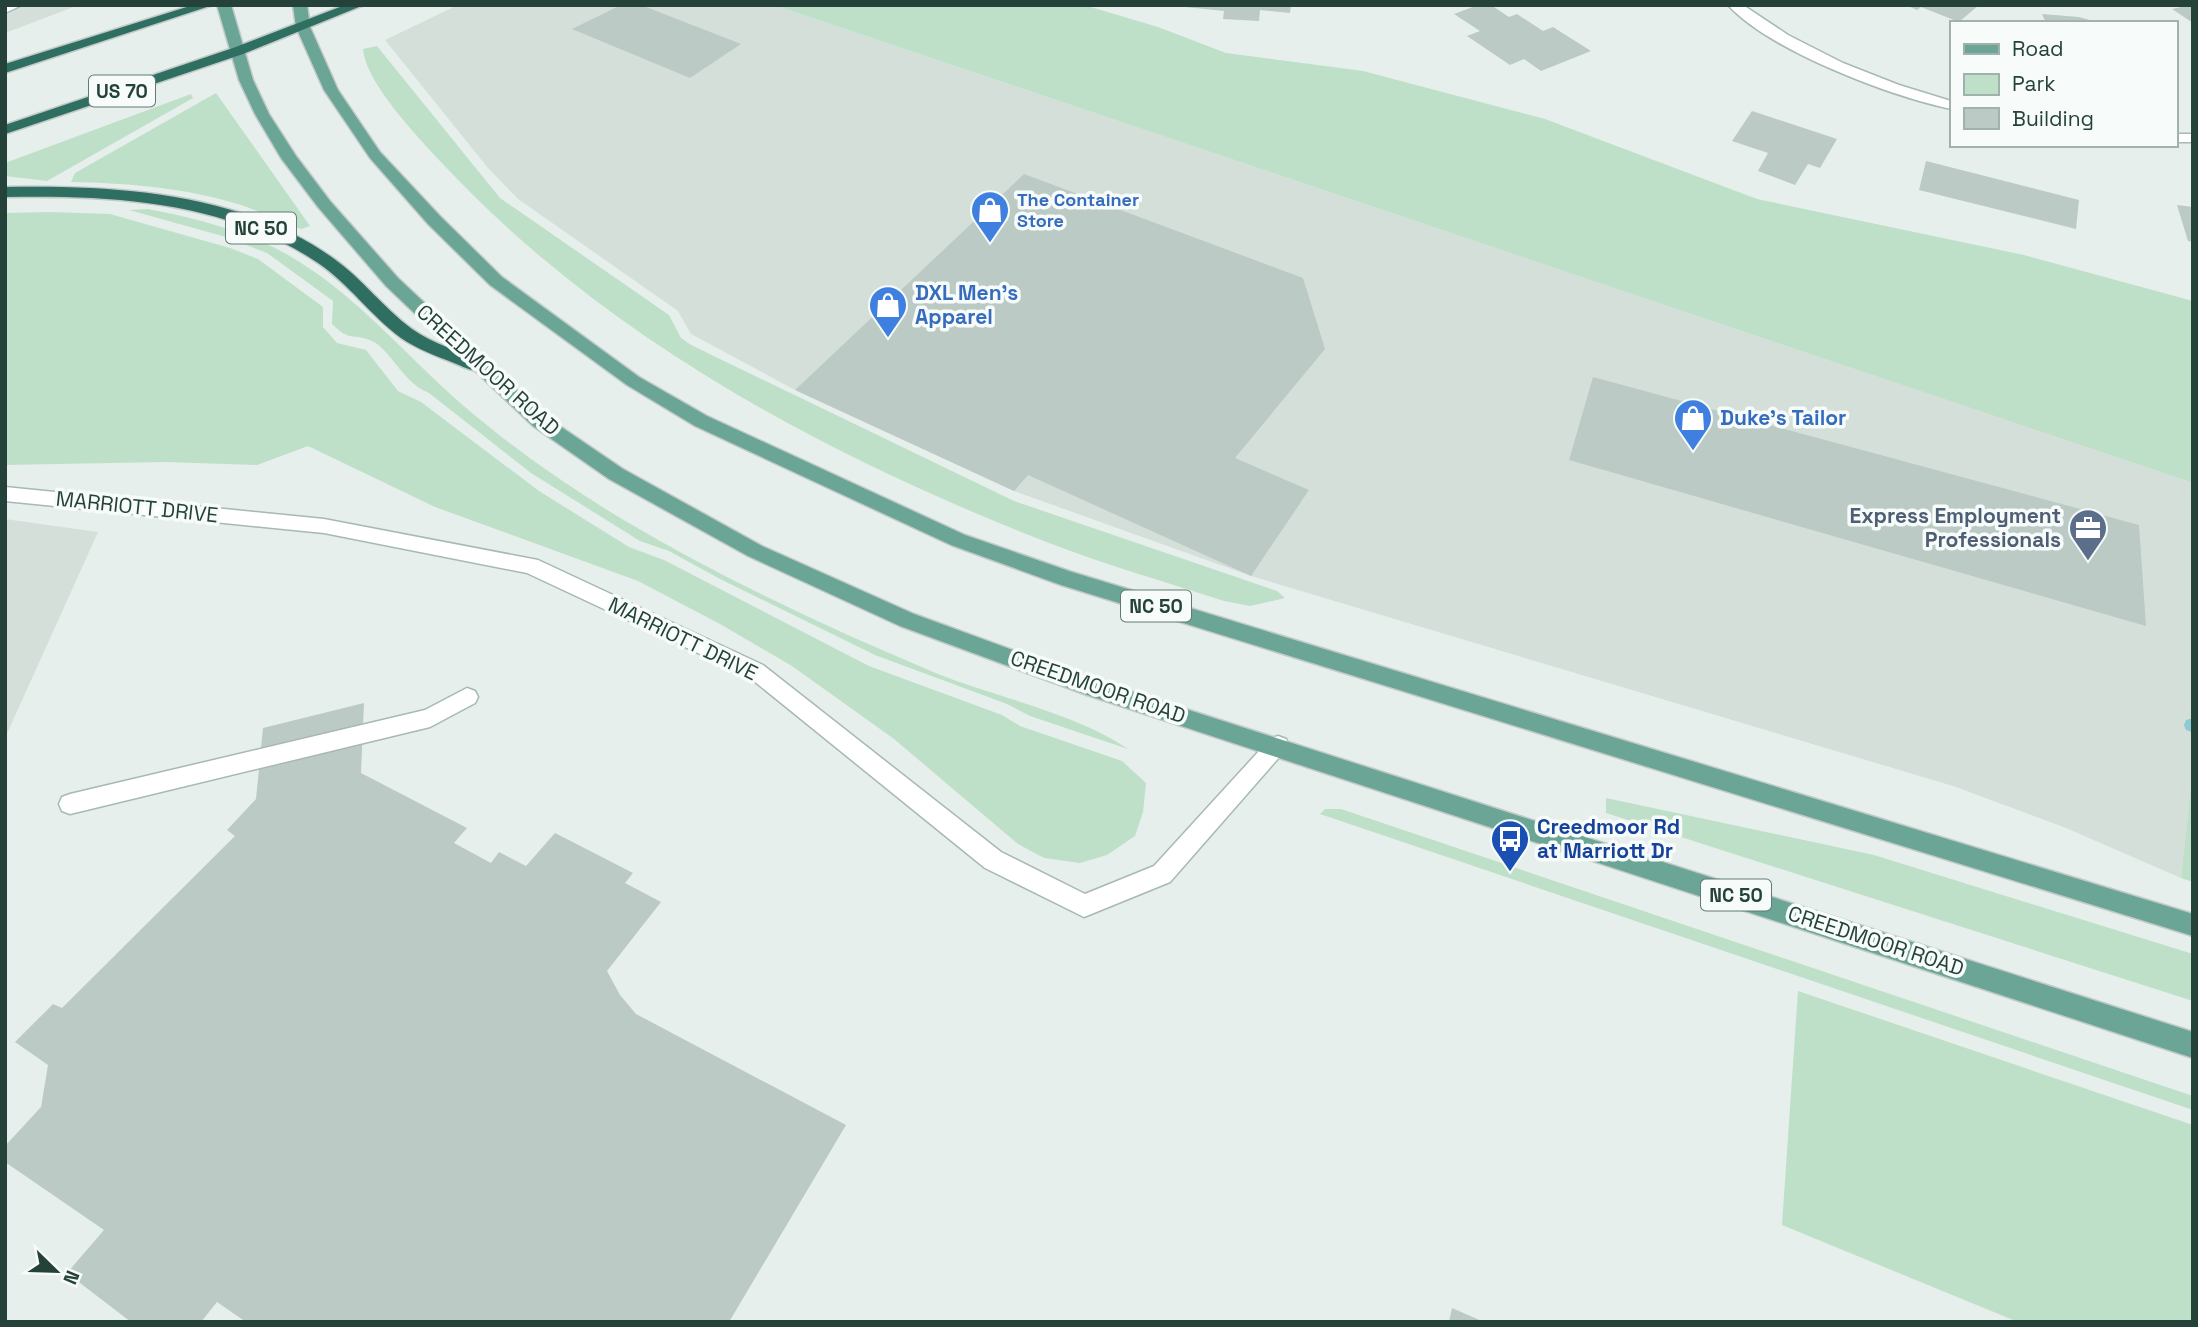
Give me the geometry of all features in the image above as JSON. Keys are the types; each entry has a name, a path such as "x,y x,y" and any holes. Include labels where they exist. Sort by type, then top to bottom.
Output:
{"highway":[{"name":"US 70","path":"5,69 208,5"},
{"name":"US 70","path":"5,130 239,51 358,5"},
{"name":"NC 50","path":"5,192 108,194 162,200 256,225 314,253 340,271 407,334 478,366"}],"main road":[{"name":"CREEDMOOR ROAD","path":"224,5 246,80 262,114 289,158 365,252 478,366 539,421 616,474 755,551 907,620 1087,686 1279,746 2193,1045"},
{"name":"NC 50","path":"300,5 303,27 331,90 375,155 434,220 496,281 633,381 701,421 779,459 958,540 1068,579 2193,925"}],"street":[{"path":"5,9 16,5"},
{"path":"1734,5 1815,54 1895,88 1950,105"},
{"name":"MARRIOTT DRIVE","path":"5,494 324,526 531,566 756,671 993,860 1084,906 1162,874 1279,746"},
{"path":"70,804 430,718 467,697"}],"shaded area":[{"path":"5,5 79,5 5,33"},
{"path":"458,5 774,5 2193,483 2193,768 2181,878 2066,828 1953,786 1251,576 1014,491 795,390 691,334 678,311 518,199 488,168 385,40"},
{"path":"5,519 98,532 5,738"}],"green space":[{"path":"774,5 1084,5 1158,27 1226,53 1363,71 1545,119 1757,199 2024,255 2193,301 2193,483"},
{"path":"377,46 500,198 669,315 681,338 691,345 1014,501 1277,591 1285,598 1250,606 1224,601 1049,543 883,472 722,386 646,337 573,283 504,225 406,124 383,93 366,63 363,49"},
{"path":"216,93 310,226 301,229 241,205 200,194 135,185 71,182 75,173"},
{"path":"191,94 193,98 47,181 5,176 5,163"},
{"path":"148,209 238,232 288,255 312,270 380,326 443,388 502,437 581,493 660,541 738,583 857,639 938,674 1061,716 1128,749 1030,716 1007,704 875,655 669,551 640,541 531,473 412,382 379,345 338,330 332,324 333,301 267,253 226,237 129,210"},
{"path":"5,213 110,214 230,248 258,259 323,307 323,327 337,343 366,350 398,391 421,402 539,491 629,547 664,560 869,666 1002,715 1020,726 1122,761 1146,783 1143,812 1135,836 1107,855 1080,863 1044,858 1018,844 894,739 792,666 720,624 638,581 435,507 308,446 257,465 165,462 5,465"},
{"path":"2193,768 2193,882 2181,878"},
{"path":"1606,798 1874,855 2193,954 2193,1001 1606,813"},
{"path":"1325,809 1341,809 2193,1096 2193,1110 1320,814"},
{"path":"1798,991 2193,1125 2193,1322 2018,1322 1782,1225"}],"building":[{"path":"621,5 641,5 741,44 690,78 572,29"},
{"path":"1166,5 1291,5 1290,13 1260,10 1259,21 1223,19 1224,11"},
{"path":"1478,5 1491,5 1509,17 1517,14 1543,31 1553,27 1591,51 1541,71 1524,59 1510,65 1467,36 1480,31 1454,14"},
{"path":"1906,5 1979,5 1960,21 1921,7 1917,10"},
{"path":"2191,5 2193,23 2172,9"},
{"path":"2042,14 2093,21 2045,21"},
{"path":"1752,111 1837,139 1820,168 1808,164 1795,185 1758,171 1768,153 1732,141"},
{"path":"1926,161 2079,200 2076,229 1919,190"},
{"path":"1024,174 1303,278 1325,349 1235,458 1309,490 1251,576 1028,475 1014,491 795,390"},
{"path":"2177,205 2193,207 2193,242 2188,241"},
{"path":"1593,377 2139,525 2146,626 1569,460"},
{"path":"364,703 361,773 467,828 454,843 491,863 499,852 526,866 555,833 633,873 625,883 661,902 607,971 620,995 636,1014 846,1125 729,1322 246,1322 217,1302 201,1322 131,1322 67,1273 104,1230 5,1162 5,1146 41,1107 48,1065 15,1042 53,1004 62,1008 235,836 227,830 256,799 263,728"},
{"path":"1452,1308 1484,1322 1449,1322"}],"place":[{"name":"The Container Store","path":"990,244"},
{"name":"DXL Men's Apparel","path":"888,339"},
{"name":"Duke's Tailor","path":"1693,452"},
{"name":"Express Employment Professionals","path":"2088,562"},
{"name":"Creedmoor Rd at Marriott Dr","path":"1510,873"}]}
